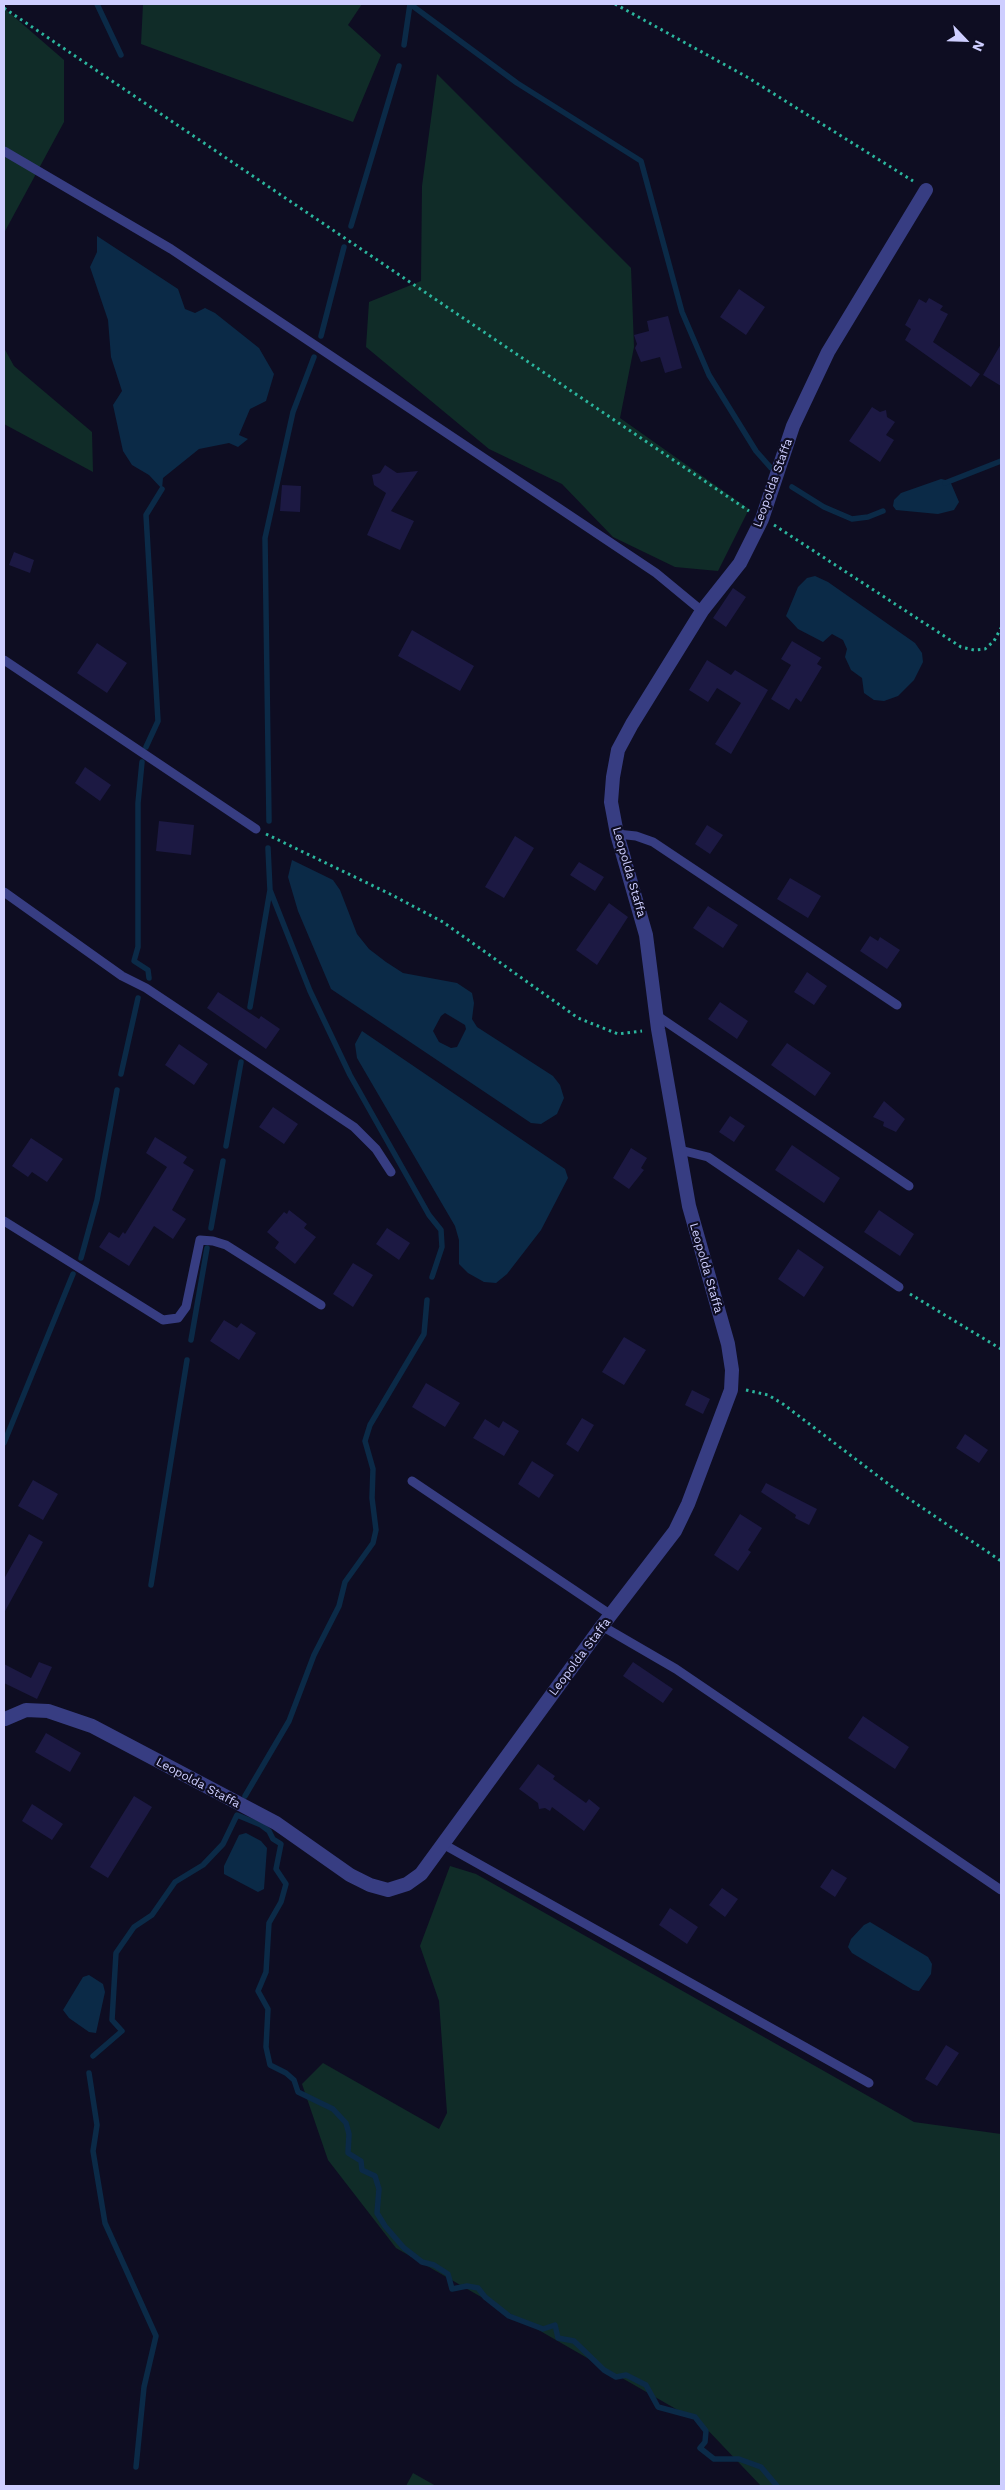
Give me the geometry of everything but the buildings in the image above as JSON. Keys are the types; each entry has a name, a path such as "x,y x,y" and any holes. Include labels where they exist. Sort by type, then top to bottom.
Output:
{"street":[{"name":"Leopolda Staffa","path":"4,1722 26,1710 48,1711 92,1726 276,1823 350,1875 370,1885 388,1890 407,1884 421,1874 602,1626 675,1531 688,1504 731,1390 732,1370 728,1344 688,1206 658,1029 646,935 617,834 611,802 612,777 618,750 632,724 702,611 740,562 762,519 793,426 828,352 926,190"}],"lane":[{"path":"4,151 171,249 656,573 702,611"},
{"path":"4,660 256,829"},
{"path":"617,834 636,836 653,842 897,1005"},
{"path":"4,892 122,976 146,988 354,1128 376,1149 391,1172"},
{"path":"656,1014 909,1186"},
{"path":"680,1150 708,1157 899,1287"},
{"path":"4,1221 163,1320 178,1318 186,1307 200,1240 214,1241 226,1245 321,1305"},
{"path":"412,1481 611,1615"},
{"path":"602,1626 676,1669 1001,1890"},
{"path":"443,1844 869,2083"}],"path":[{"path":"615,4 746,77 926,190"},
{"path":"4,8 762,519 780,528 961,647 974,650 985,649 994,641 1001,628"},
{"path":"256,829 443,922 578,1018 618,1034 658,1029"},
{"path":"899,1287 1001,1350"},
{"path":"731,1390 752,1390 768,1395 783,1404 899,1492 1001,1561"}],"green space":[{"path":"143,4 362,4 348,25 381,55 353,122 141,44"},
{"path":"4,8 64,60 64,122 4,233"},
{"path":"437,74 631,268 634,347 620,418 749,509 718,571 675,567 613,537 562,484 489,449 366,347 369,302 421,281 422,186"},
{"path":"4,348 14,366 92,432 93,472 4,424"},
{"path":"450,1866 476,1874 914,2122 1001,2134 1001,2486 761,2486 702,2424 396,2248 328,2160 302,2084 323,2063 439,2129 447,2113 439,2001 420,1946"},
{"path":"413,2473 436,2486 406,2486"}],"water":[{"path":"97,236 178,289 185,309 195,313 205,308 215,313 259,348 274,374 266,401 250,409 239,435 248,439 238,447 229,443 199,449 163,478 162,489 149,475 132,465 123,451 113,405 122,391 111,357 108,320 90,267 97,252"},
{"path":"941,479 950,481 959,502 954,510 938,514 896,510 893,506 894,500 901,493"},
{"path":"815,576 828,582 915,643 922,653 923,662 914,680 898,696 884,701 874,700 864,693 862,678 851,670 845,657 847,649 843,640 832,634 823,642 798,629 786,616 798,587 807,578"},
{"path":"292,860 333,880 340,890 357,934 369,949 403,973 457,983 472,993 474,1003 472,1019 477,1027 553,1076 560,1085 564,1098 557,1114 541,1124 531,1123 331,989 298,911 288,877","holes":["445,1013 465,1025 466,1029 457,1047 451,1048 439,1042 433,1031 441,1016"]},
{"path":"362,1031 565,1169 568,1178 541,1230 507,1274 496,1283 484,1282 468,1273 459,1264 459,1240 455,1226 357,1058 355,1044"},
{"path":"246,1833 261,1841 267,1848 264,1889 258,1892 224,1874 224,1866 239,1835"},
{"path":"870,1922 928,1957 932,1964 931,1974 919,1991 913,1990 852,1953 848,1947 851,1939 864,1925"},
{"path":"89,1975 103,1984 105,1992 96,2033 89,2032 69,2018 63,2010 83,1977"}],"waterway":[{"path":"97,4 121,55"},
{"path":"410,4 517,83 641,161 682,312 709,375 756,451 771,468"},
{"path":"404,45 410,4"},
{"path":"351,226 399,66"},
{"path":"321,336 344,247"},
{"path":"269,821 265,538 293,412 314,357"},
{"path":"945,483 1001,461"},
{"path":"792,487 824,507 852,519 868,517 883,511"},
{"path":"146,747 158,721 146,515 162,489"},
{"path":"142,762 138,803 138,947 134,961 148,970 149,978"},
{"path":"268,848 270,890 310,991 350,1075 429,1215 441,1230 442,1247 432,1277"},
{"path":"250,1007 270,890"},
{"path":"121,1074 138,998"},
{"path":"226,1146 241,1062"},
{"path":"81,1258 97,1200 117,1090"},
{"path":"211,1228 223,1161"},
{"path":"191,1340 207,1248"},
{"path":"4,1443 73,1274"},
{"path":"245,1796 289,1721 314,1655 339,1606 345,1582 373,1543 376,1530 372,1498 373,1469 365,1441 370,1425 424,1334 427,1300"},
{"path":"151,1585 187,1360"},
{"path":"93,2056 122,2031 112,2020 116,1953 134,1927 152,1915 175,1882 203,1865 223,1844 237,1815 261,1825 269,1831 273,1839 281,1844 276,1869 286,1884 281,1902 269,1923 266,1972 258,1991 268,2009 266,2047 270,2065 286,2073 294,2080 298,2092 333,2109 346,2123 349,2134 348,2153 361,2161 362,2170 375,2176 379,2189 377,2213 385,2226 404,2248 422,2262 434,2265 448,2274 452,2289 467,2286 478,2288 485,2297 509,2316 543,2329 555,2325 558,2338 574,2341 604,2370 616,2377 626,2375 646,2385 658,2407 695,2417 706,2431 705,2442 700,2448 714,2459 739,2459 761,2467 777,2486"},
{"path":"89,2073 97,2125 93,2151 105,2223 156,2336 144,2387 136,2467"}]}
